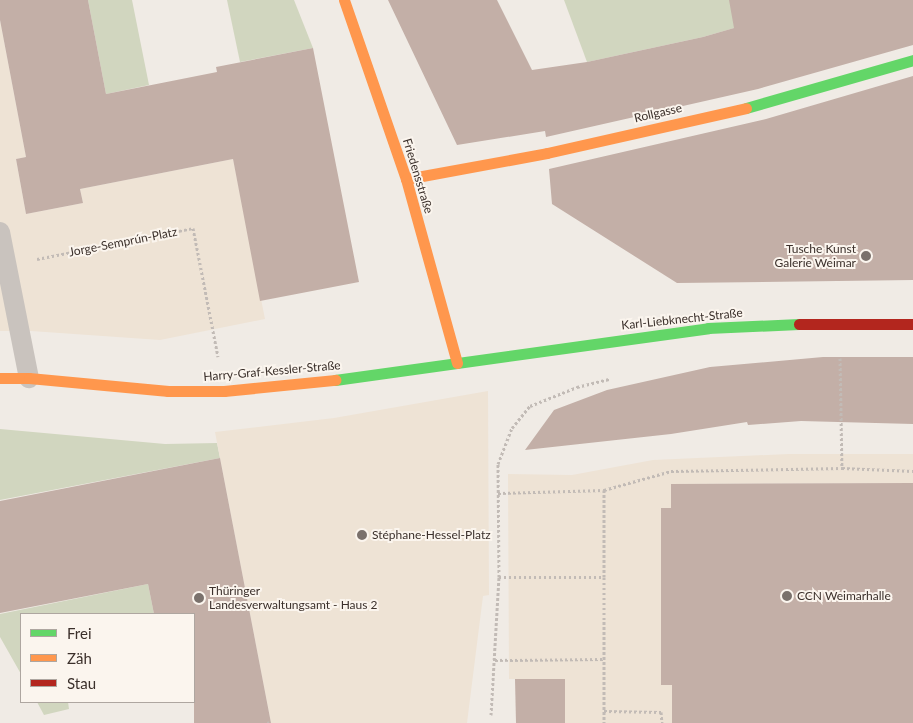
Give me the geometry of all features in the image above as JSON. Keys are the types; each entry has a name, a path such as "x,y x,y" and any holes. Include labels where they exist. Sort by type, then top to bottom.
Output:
{"street":[{"name":"Friedensstraße","path":"344,0 406,180 457,363"},
{"name":"Rollgasse","path":"406,180 547,152 762,104 913,60"},
{"name":"Karl-Liebknecht-Straße","path":"457,363 708,328 839,323 913,324"},
{"name":"Harry-Graf-Kessler-Straße","path":"0,378 29,378 168,391 224,391 350,379 457,363"}],"lane":[{"path":"0,232 29,378"}],"path":[{"name":"Jorge-Semprún-Platz","path":"7,265 193,228 224,391"},
{"path":"839,323 842,468"},
{"path":"491,715 500,577 498,464 512,428 530,406 577,387 618,377"},
{"path":"498,493 604,490 671,471 842,468 913,471"},
{"path":"604,490 604,723"},
{"path":"500,577 604,577"},
{"path":"495,660 604,659"},
{"path":"604,711 661,712 662,723"}],"green space":[{"path":"88,0 132,0 149,85 106,94"},
{"path":"227,0 294,0 313,48 240,62"},
{"path":"564,0 737,0 748,24 703,37 587,62"},
{"path":"0,429 165,444 217,443 220,458 0,500"},
{"path":"148,584 154,613 20,613 20,672 0,637 0,614"},
{"path":"38,703 68,703 69,709 44,715"}],"shaded area":[{"path":"0,20 26,157 16,159 26,214 83,203 80,189 233,159 265,319 160,340 31,331 0,331"},
{"name":"Stéphane-Hessel-Platz","path":"488,391 489,595 483,596 467,723 271,723 215,432 334,418"},
{"path":"789,454 913,454 913,483 671,484 671,508 661,508 661,684 672,685 672,723 565,723 565,679 509,679 508,474 572,475 653,460"}],"building":[{"path":"0,0 88,0 106,94 217,72 216,67 313,48 359,282 260,301 233,159 80,189 83,203 26,214 16,159 26,157 0,20"},
{"path":"388,0 497,0 532,70 587,62 703,37 734,28 729,0 913,0 913,45 758,89 546,137 545,131 457,145"},
{"path":"913,76 913,280 677,283 552,204 549,169 766,119"},
{"path":"823,357 913,357 913,424 801,421 748,425 747,422 671,434 525,450 554,410 607,390 710,367"},
{"name":"Thüringer Landesverwaltungsamt - Haus 2","path":"220,458 271,723 194,723 195,613 154,613 148,584 0,613 0,501"},
{"name":"CCN Weimarhalle","path":"913,483 913,723 672,723 672,685 661,685 661,508 671,508 671,484"},
{"path":"515,679 565,679 565,723 516,723"}],"traffic: fast":[{"path":"746,108 913,60"},
{"path":"335,380 708,328 799,324"}],"traffic: slow":[{"path":"344,0 406,179 457,363"},
{"path":"406,179 547,153 746,108"},
{"path":"0,378 29,378 168,391 224,391 335,380"}],"traffic: jam":[{"path":"799,324 913,324"}],"place":[{"name":"Tusche Kunst Galerie Weimar","path":"866,256"},
{"name":"Stéphane-Hessel-Platz","path":"362,535"},
{"name":"CCN Weimarhalle","path":"787,596"},
{"name":"Thüringer Landesverwaltungsamt - Haus 2","path":"199,598"}]}
